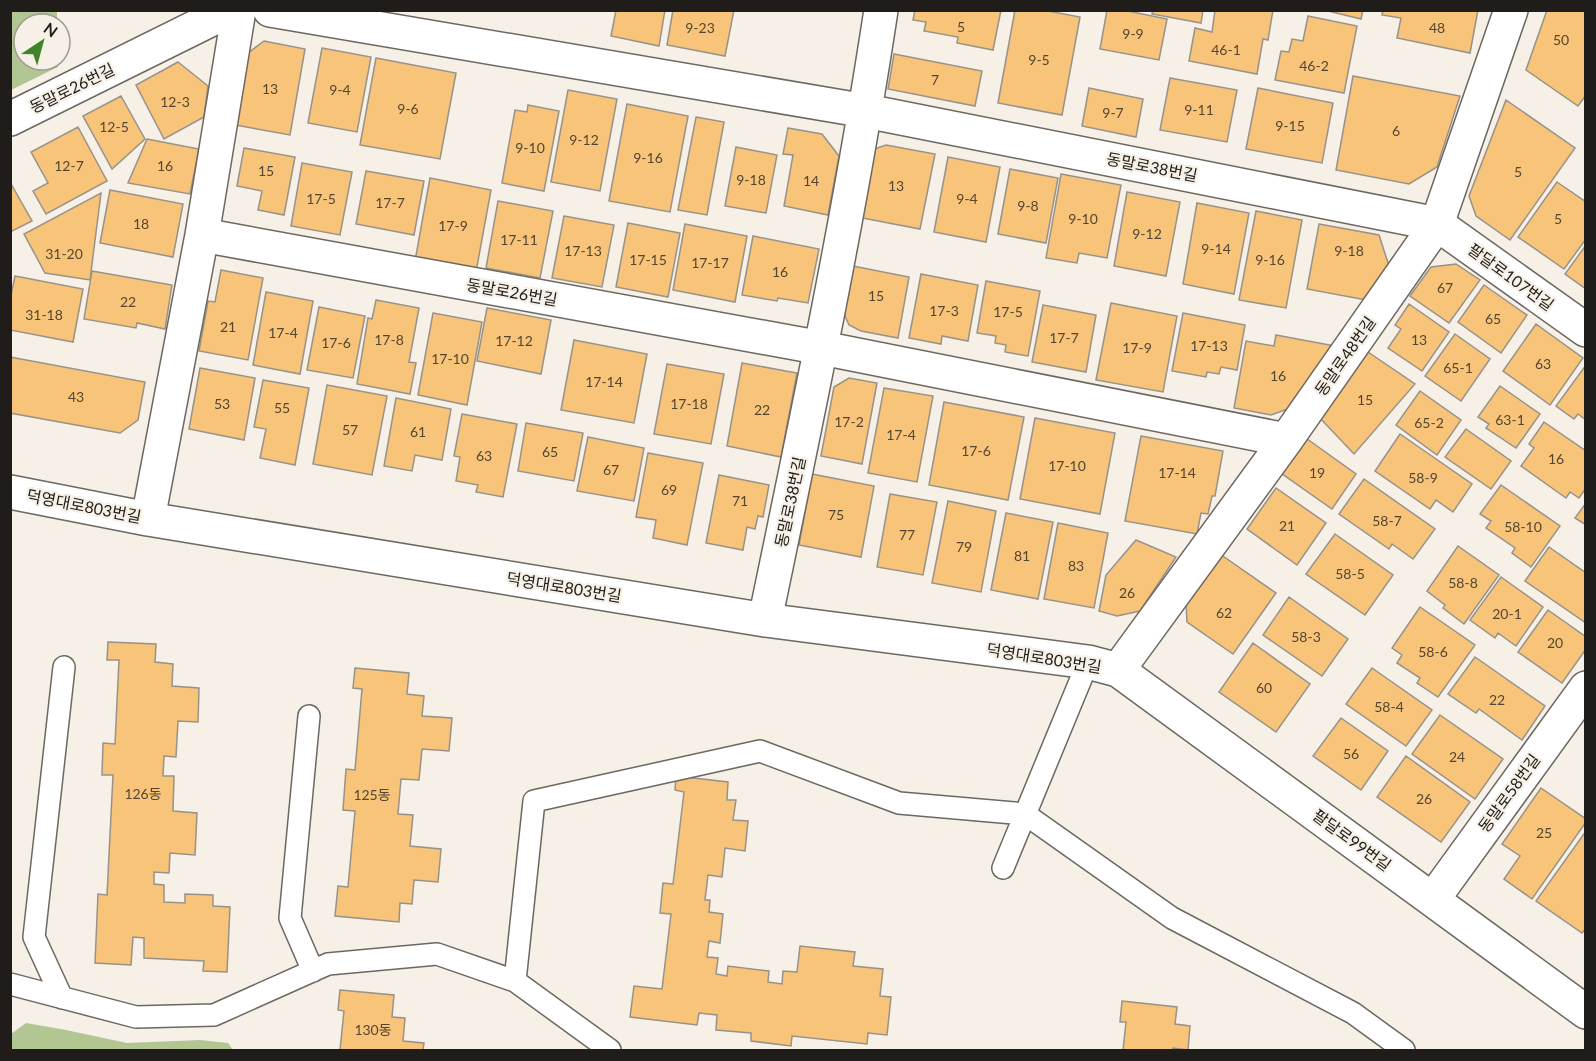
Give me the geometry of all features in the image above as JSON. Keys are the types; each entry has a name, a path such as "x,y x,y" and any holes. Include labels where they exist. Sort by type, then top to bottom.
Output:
{"street":[{"name":"동말로26번길","path":"10,119 230,10"},
{"path":"148,519 202,235 239,10"},
{"path":"270,10 866,111"},
{"name":"동말로38번길","path":"765,620 822,348 866,111 881,10"},
{"name":"동말로48번길","path":"1103,666 1286,440 1437,224 1511,10"},
{"name":"동말로38번길","path":"866,111 1437,224"},
{"name":"팔달로107번길","path":"1437,224 1586,330"},
{"name":"동말로26번길","path":"202,235 822,348"},
{"path":"822,348 1286,440"},
{"name":"덕영대로803번길","path":"10,492 148,519 765,620 1103,666"},
{"name":"팔달로99번길","path":"1103,666 1433,899 1586,1011"},
{"name":"동말로58번길","path":"1433,899 1586,688"}],"lane":[{"path":"1003,868 1025,814 1103,666"},
{"path":"62,998 34,937 64,667"},
{"path":"309,716 290,918 313,971"},
{"path":"515,981 534,801 760,752 899,803 1025,814 1172,918 1353,1013 1404,1050"},
{"path":"10,984 136,1017 214,1015 328,964 437,954 515,981 610,1050"}],"green space":[{"path":"11,10 57,11 12,12 12,72 48,72 11,90"},
{"path":"26,1023 127,1043 200,1040 228,1043 233,1050 11,1050 11,1034"}],"building":[{"path":"616,10 665,10 659,46 611,36"},
{"path":"673,10 734,10 725,56 667,45"},
{"path":"915,10 1001,10 993,50 957,43 958,37 924,31 926,22 913,20"},
{"path":"1015,10 1043,10 1080,17 1062,115 998,103"},
{"path":"1107,10 1123,10 1167,19 1159,60 1100,49"},
{"path":"1153,10 1203,10 1201,23 1152,14"},
{"path":"1215,10 1273,10 1268,40 1263,39 1257,74 1189,61 1195,28 1212,32"},
{"path":"1324,10 1363,10 1361,19"},
{"path":"1383,10 1478,10 1470,53 1397,38 1401,18 1382,15"},
{"path":"1547,10 1586,10 1586,95 1578,106 1526,70"},
{"path":"1308,16 1357,26 1344,93 1275,80 1281,51 1289,52 1292,39 1303,41"},
{"path":"264,41 305,49 290,135 235,125 248,53"},
{"path":"322,48 371,57 357,132 308,123"},
{"path":"894,54 982,71 975,106 888,89"},
{"path":"376,58 456,73 440,159 360,145"},
{"path":"178,62 208,86 204,117 164,139 136,85"},
{"path":"1353,76 1460,96 1437,167 1409,184 1336,170"},
{"path":"1170,78 1237,90 1227,142 1160,130"},
{"path":"1089,88 1143,99 1136,137 1082,126"},
{"path":"1258,88 1333,103 1322,163 1246,149"},
{"path":"568,90 617,99 600,191 551,182"},
{"path":"121,96 145,139 112,169 83,116"},
{"path":"1506,100 1575,148 1510,240 1476,216 1469,196"},
{"path":"627,104 688,116 670,212 609,201"},
{"path":"528,105 559,111 544,191 502,183 515,110 527,112"},
{"path":"696,117 724,122 707,215 678,210"},
{"path":"78,127 107,181 46,214 33,191 48,183 31,152"},
{"path":"788,128 822,134 839,156 828,215 784,206 793,155 783,154"},
{"path":"147,139 199,149 190,194 128,183"},
{"path":"886,145 935,154 920,229 857,217 874,149"},
{"path":"736,147 777,155 766,213 725,206"},
{"path":"244,148 295,157 284,215 258,210 262,191 237,186"},
{"path":"948,157 1000,167 986,242 934,232"},
{"path":"302,163 352,172 340,235 291,226"},
{"path":"1010,169 1058,178 1046,243 998,234"},
{"path":"366,171 424,181 414,235 356,224"},
{"path":"1061,174 1121,185 1107,258 1079,253 1077,263 1046,258"},
{"path":"430,178 491,190 476,272 415,261"},
{"path":"10,182 32,221 10,232"},
{"path":"1557,182 1586,202 1586,239 1564,269 1518,237"},
{"path":"110,190 183,204 173,257 100,243"},
{"path":"1127,192 1180,202 1166,276 1114,266"},
{"path":"101,193 90,280 45,273 24,234"},
{"path":"498,201 553,211 540,278 486,268"},
{"path":"1197,203 1249,213 1234,294 1183,284"},
{"path":"1256,211 1302,220 1286,308 1239,300"},
{"path":"564,216 614,225 602,287 552,278"},
{"path":"628,223 680,233 668,297 616,287"},
{"path":"685,224 747,236 735,302 673,290"},
{"path":"1319,224 1379,235 1389,266 1366,300 1307,289"},
{"path":"753,236 819,249 808,303 742,295"},
{"path":"1586,245 1586,289 1565,274"},
{"path":"1456,264 1480,280 1449,323 1410,296 1431,267"},
{"path":"853,266 909,277 898,338 861,331 849,325 844,314"},
{"path":"221,270 263,278 248,360 199,351 208,301 215,302"},
{"path":"92,271 172,285 165,329 137,323 136,328 84,319"},
{"path":"921,274 978,285 968,341 942,336 941,344 909,338"},
{"path":"15,276 83,289 73,342 10,330 10,300"},
{"path":"986,281 1040,291 1028,356 1005,352 1006,345 995,343 996,336 977,333"},
{"path":"1484,285 1527,315 1501,353 1458,322"},
{"path":"266,292 313,301 300,374 253,365"},
{"path":"376,300 419,308 409,362 416,363 410,394 357,384 368,318 372,319"},
{"path":"1111,303 1177,316 1163,392 1096,380"},
{"path":"1409,304 1449,332 1422,371 1388,348 1401,329 1395,325"},
{"path":"1043,305 1096,315 1086,372 1032,362"},
{"path":"319,307 365,316 353,378 307,370"},
{"path":"487,308 551,320 541,374 477,361"},
{"path":"433,313 482,322 467,405 418,395"},
{"path":"1183,313 1245,325 1237,370 1221,367 1219,374 1207,372 1206,377 1172,371"},
{"path":"1536,324 1583,358 1550,405 1503,371"},
{"path":"1455,334 1490,359 1461,401 1425,376"},
{"path":"1276,335 1335,346 1299,405 1271,415 1234,408 1246,341 1274,346"},
{"path":"574,340 647,354 634,423 561,410"},
{"path":"1368,352 1415,384 1354,454 1317,415"},
{"path":"10,357 145,382 138,420 120,433 10,413"},
{"path":"742,363 797,373 781,457 727,446"},
{"path":"667,364 724,374 711,444 654,434"},
{"path":"1586,365 1586,420 1578,414 1574,419 1556,406"},
{"path":"200,368 255,378 244,440 189,429"},
{"path":"849,378 877,383 862,464 821,456 834,387"},
{"path":"263,380 309,388 295,465 260,458 266,429 254,427"},
{"path":"327,385 387,396 372,475 313,464"},
{"path":"1500,386 1540,414 1516,448 1486,428 1489,424 1478,417"},
{"path":"884,388 933,396 917,482 868,473"},
{"path":"1420,391 1461,420 1437,455 1396,425"},
{"path":"396,398 451,409 442,460 415,455 412,471 384,466"},
{"path":"944,402 1024,417 1008,500 929,485"},
{"path":"462,414 517,424 503,497 476,492 478,485 456,481 460,457 454,456"},
{"path":"1035,418 1115,433 1100,514 1020,499"},
{"path":"1544,422 1586,451 1586,488 1579,498 1570,492 1566,498 1521,466 1534,448 1529,444"},
{"path":"526,423 583,433 574,481 518,471"},
{"path":"1466,429 1511,461 1491,489 1445,457"},
{"path":"1400,434 1472,484 1453,512 1436,500 1430,509 1375,471"},
{"path":"1141,436 1223,451 1215,496 1212,496 1208,514 1201,513 1197,534 1125,521"},
{"path":"1303,436 1356,474 1332,509 1278,471"},
{"path":"588,437 644,448 634,501 577,491"},
{"path":"648,453 703,463 687,545 653,538 656,520 636,517"},
{"path":"812,474 874,486 861,557 799,545"},
{"path":"719,475 769,485 763,517 758,516 755,529 747,527 743,550 706,543"},
{"path":"1364,479 1435,529 1413,559 1392,544 1389,549 1339,514"},
{"path":"1501,485 1560,526 1531,567 1512,553 1515,548 1486,528 1491,521 1480,514"},
{"path":"1276,488 1326,523 1297,565 1247,529"},
{"path":"890,494 937,502 923,575 877,567"},
{"path":"948,501 996,511 981,592 932,583"},
{"path":"1586,503 1586,525 1575,518"},
{"path":"1006,513 1053,522 1038,599 991,590"},
{"path":"1058,523 1108,533 1094,608 1044,599"},
{"path":"1335,534 1393,575 1365,615 1306,574"},
{"path":"1136,540 1176,557 1140,611 1117,616 1099,611 1106,575"},
{"path":"1458,546 1499,575 1464,624 1443,608 1445,605 1427,591"},
{"path":"1549,547 1586,573 1586,623 1525,581"},
{"path":"1220,554 1276,593 1233,654 1187,622 1186,603"},
{"path":"1501,577 1543,607 1516,646 1498,633 1495,638 1470,620"},
{"path":"1289,597 1348,639 1322,676 1263,635"},
{"path":"1420,607 1475,645 1438,697 1417,683 1420,678 1397,663 1402,655 1392,648"},
{"path":"1548,610 1586,637 1586,649 1562,683 1518,652"},
{"path":"108,642 156,644 155,662 173,664 172,686 199,688 198,722 178,721 176,757 164,756 163,776 174,776 173,811 197,813 195,855 170,853 169,873 154,872 154,884 164,885 164,902 185,903 185,894 213,895 213,906 230,907 227,972 203,971 204,961 144,958 144,938 133,937 131,965 95,963 98,894 107,895 113,775 102,775 103,743 115,744 119,660 107,660"},
{"path":"1253,643 1310,684 1276,732 1219,692"},
{"path":"1475,657 1545,706 1522,740 1479,709 1476,713 1448,694"},
{"path":"355,668 409,673 407,694 424,696 422,716 452,718 449,751 422,749 419,780 401,779 398,814 413,815 410,846 441,849 438,882 414,880 412,904 400,903 399,922 335,916 338,886 348,887 355,811 343,810 346,769 355,770 362,689 353,688"},
{"path":"1372,668 1432,710 1406,746 1346,704"},
{"path":"1440,715 1503,759 1475,799 1412,754"},
{"path":"1341,718 1388,751 1361,790 1313,756"},
{"path":"1406,756 1470,802 1441,842 1377,797"},
{"path":"676,776 728,782 727,800 736,800 733,820 748,821 745,851 725,848 722,877 708,875 705,900 710,900 709,912 723,914 720,943 709,941 707,957 718,958 716,974 727,976 728,966 769,971 768,982 782,984 783,971 797,972 800,946 855,952 853,966 883,969 880,996 891,997 887,1035 868,1033 867,1044 792,1036 791,1046 751,1041 751,1033 716,1030 717,1015 699,1013 697,1025 630,1017 634,986 662,989 671,914 660,913 663,883 673,884 684,792 675,790"},
{"path":"1541,788 1586,819 1586,822 1532,899 1504,879 1520,856 1502,844"},
{"path":"1586,831 1586,928 1582,933 1536,901"},
{"path":"340,990 394,995 392,1017 405,1018 403,1041 424,1043 423,1050 340,1050 344,1011 338,1010"},
{"path":"1122,1001 1177,1007 1175,1024 1190,1026 1188,1050 1173,1048 1172,1050 1123,1050 1126,1022 1120,1022"}]}
